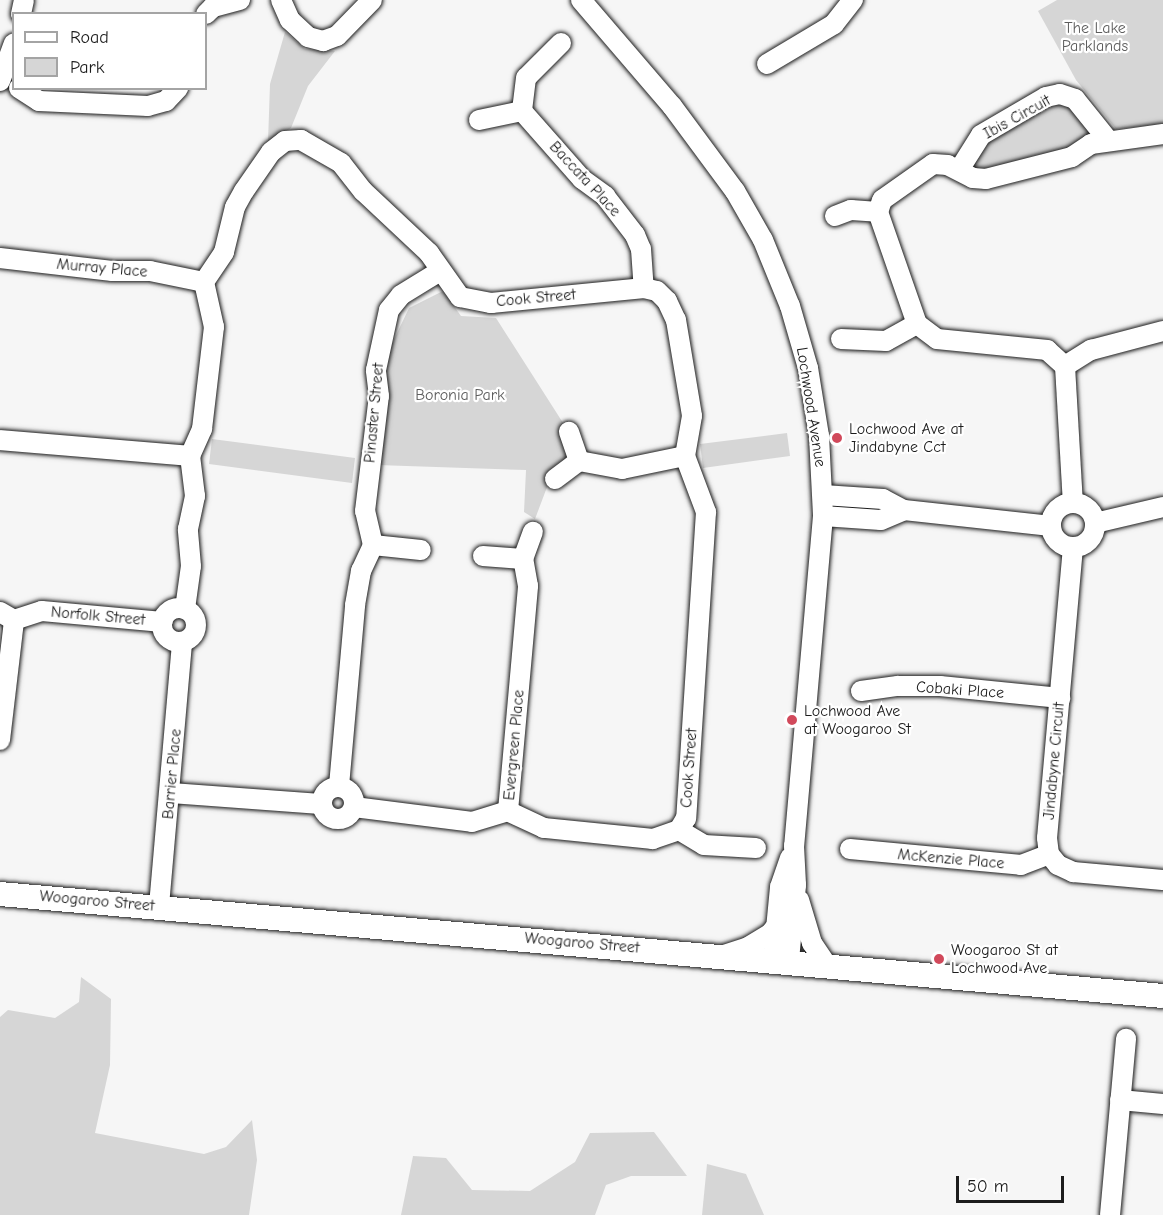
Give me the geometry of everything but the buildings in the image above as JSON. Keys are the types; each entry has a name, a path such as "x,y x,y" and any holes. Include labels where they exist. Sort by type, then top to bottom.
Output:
{"main road":[{"name":"Woogaroo Street","path":"0,894 724,955 1163,996"}],"street":[{"path":"209,7 240,0"},
{"path":"281,0 290,20 308,37 323,41 337,36 372,0"},
{"name":"Lochwood Avenue","path":"580,0 708,151 763,240 790,306 808,368 823,495 823,516 794,846 796,885 781,961"},
{"path":"767,63 834,24 853,0"},
{"path":"479,120 522,111 526,78 561,43"},
{"path":"9,83 12,60"},
{"path":"21,90 39,101 148,106 166,101 176,90"},
{"name":"Ibis Circuit","path":"959,170 981,135 1046,97 1060,94 1075,99 1108,140"},
{"name":"Baccata Place","path":"522,111 582,179 604,196 635,235 641,249 644,288"},
{"path":"1073,502 1065,366 1047,350 937,339 916,324 878,212 882,200 921,169 933,164 986,179 1072,157 1091,144 1163,134"},
{"name":"Cook Street","path":"204,282 224,252 235,207 244,191 271,153 285,141 301,140 341,163 363,191 429,254 460,297 491,303 644,288"},
{"path":"835,216 851,210 878,212"},
{"name":"Murray Place","path":"0,258 112,271 150,271 204,282"},
{"name":"Pinaster Street","path":"373,545 364,512 379,396 376,370 389,310 400,295 440,271"},
{"path":"185,609 191,566 188,529 195,496 190,456 202,429 214,327 204,282"},
{"path":"555,479 579,461 622,469 685,456 692,416 676,320 668,301 657,291 644,288"},
{"path":"841,339 886,341 916,324"},
{"path":"1065,366 1091,350 1163,331"},
{"path":"569,432 579,461"},
{"path":"0,440 190,456"},
{"name":"Cook Street","path":"508,811 544,828 653,838 679,830 686,818 706,512 685,456"},
{"path":"823,495 883,499 904,510 1051,526"},
{"path":"1073,502 1088,508 1095,523 1089,540 1073,547 1058,541 1051,526 1057,510 1073,502"},
{"path":"1095,523 1163,507"},
{"path":"823,516 881,520 904,510"},
{"name":"Evergreen Place","path":"354,807 472,822 508,811 528,586 523,559 533,532"},
{"path":"339,786 355,605 361,571 373,545 421,550"},
{"name":"Jindabyne Circuit","path":"1049,854 1047,838 1073,547"},
{"path":"483,556 523,559"},
{"path":"185,609 194,616 196,628 192,637 182,642 167,638 162,622 168,612 185,609"},
{"name":"Norfolk Street","path":"7,616 42,612 162,622"},
{"path":"0,740 7,616"},
{"name":"Barrier Place","path":"159,906 171,793 182,642"},
{"name":"Cobaki Place","path":"861,692 898,686 940,686 1060,698"},
{"path":"339,786 350,792 354,807 347,816 336,819 326,814 321,804 327,790 339,786"},
{"path":"171,793 321,804"},
{"name":"Cook Street","path":"679,830 704,844 756,848"},
{"name":"Lochwood Avenue","path":"781,961 777,925 780,887 794,846"},
{"name":"McKenzie Place","path":"850,849 1022,865 1049,854"},
{"path":"1049,854 1058,865 1072,872 1163,880"},
{"path":"796,885 812,943 826,964"},
{"path":"724,955 748,947 777,925"},
{"path":"1110,1215 1126,1039"},
{"path":"1120,1100 1163,1104"}],"green space":[{"name":"The Lake Parklands","path":"1057,0 1163,0 1163,124 1116,129 1076,80 1038,11"},
{"path":"285,32 305,49 335,51 308,86 291,128 268,142 270,84"},
{"path":"1060,94 1108,140 986,179 959,170 972,144"},
{"name":"Boronia Park","path":"443,291 461,316 496,318 565,426 570,448 566,461 555,466 535,519 524,512 526,470 377,465 389,350 409,308"},
{"path":"787,433 790,456 703,468 700,444"},
{"path":"212,439 355,458 352,483 209,464"},
{"path":"81,977 111,999 110,1065 95,1133 204,1154 226,1147 252,1120 257,1160 249,1215 0,1215 0,1017 8,1010 55,1018 79,1002"},
{"path":"654,1132 687,1176 631,1176 606,1185 595,1215 401,1215 413,1156 446,1158 472,1190 530,1191 575,1162 590,1133"},
{"path":"707,1164 746,1174 764,1215 702,1215"}],"place":[{"name":"Lochwood Ave at Jindabyne Cct","path":"837,438"},
{"name":"Lochwood Ave at Woogaroo St","path":"792,720"},
{"name":"Woogaroo St at Lochwood Ave","path":"939,959"}]}
